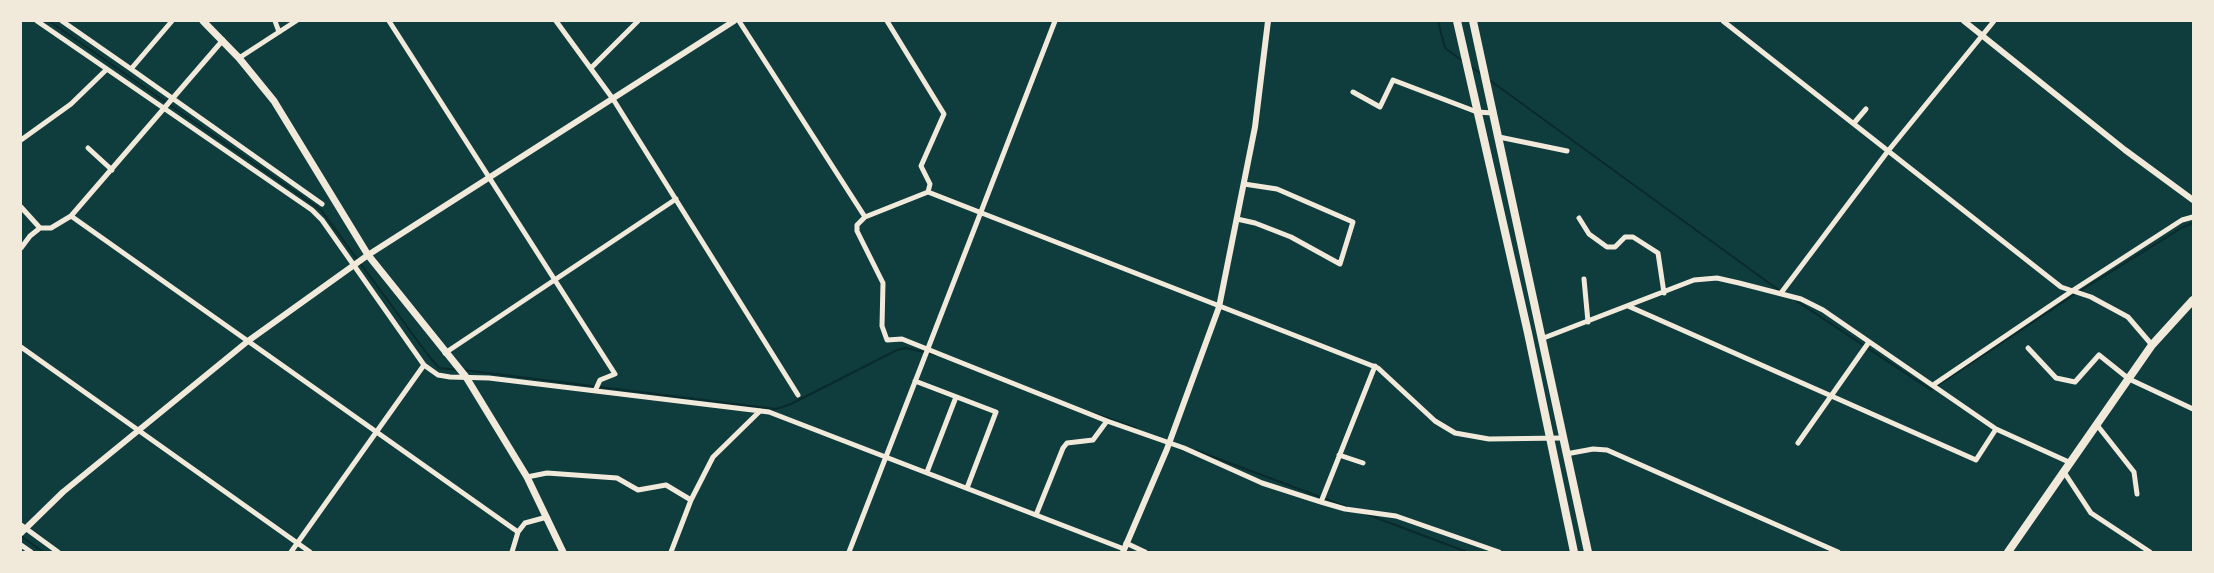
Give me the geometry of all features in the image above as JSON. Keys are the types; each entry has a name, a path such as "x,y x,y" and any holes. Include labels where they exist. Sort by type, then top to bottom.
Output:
{"main road":[{"path":"203,21 239,58 297,136 368,255 466,377 527,477 563,552"},
{"path":"1457,21 1574,552"},
{"path":"1473,21 1540,339 1588,552"},
{"path":"2008,552 2152,345 2193,300"}],"street":[{"path":"37,21 164,111 312,210 322,220 352,267 424,365 438,375 595,391 760,411 783,416 1036,515 1124,548 1145,552"},
{"path":"62,21 322,204"},
{"path":"130,69 172,21"},
{"path":"275,21 279,32"},
{"path":"239,58 296,21"},
{"path":"389,21 615,374 600,380 595,391"},
{"path":"556,21 613,99 798,395"},
{"path":"591,68 638,21"},
{"path":"58,552 23,529 63,492 248,341 368,255 734,21"},
{"path":"739,21 865,218"},
{"path":"887,21 939,102 944,114 921,166 930,184 928,192"},
{"path":"849,552 1056,21"},
{"path":"1124,548 1169,443 1220,307 1255,128 1268,21"},
{"path":"1723,21 2061,287 2091,297 2128,317 2152,345"},
{"path":"1964,21 2125,150 2193,200"},
{"path":"1781,293 1888,152 1994,21"},
{"path":"21,248 40,228 51,228 71,216 223,40"},
{"path":"21,140 71,104 106,70"},
{"path":"1353,92 1380,107 1392,80 1477,112 1493,113"},
{"path":"1854,123 1866,109"},
{"path":"1499,137 1567,151"},
{"path":"88,148 112,170"},
{"path":"1237,219 1255,223 1291,237 1340,264 1353,222 1277,189 1244,184"},
{"path":"1499,552 1405,519 1345,509 1263,483 1169,443 1107,421 902,339 887,340 882,326 883,283 857,231 857,225 865,218 928,192 1375,366 1434,421 1455,433 1489,439 1551,440 1562,438"},
{"path":"445,352 676,199"},
{"path":"21,207 40,228"},
{"path":"71,216 377,430 518,532"},
{"path":"1933,385 2072,291 2182,220 2193,217"},
{"path":"1579,218 1589,234 1607,248 1615,247 1625,237 1634,237 1658,253 1664,293"},
{"path":"1540,339 1694,280 1706,278 1781,293 1823,310 1996,429 2071,463"},
{"path":"1584,279 1588,322"},
{"path":"1628,306 1976,460 1996,429"},
{"path":"1798,443 1869,342"},
{"path":"21,347 310,552"},
{"path":"2028,348 2056,378 2075,382 2099,355 2128,379 2193,409"},
{"path":"291,552 424,365"},
{"path":"1321,502 1375,366"},
{"path":"915,381 996,412 967,488"},
{"path":"927,472 956,397"},
{"path":"671,552 691,500 713,457 760,411"},
{"path":"1036,515 1063,448 1067,443 1093,440 1107,421"},
{"path":"2097,425 2134,472 2137,494"},
{"path":"1566,454 1593,449 1607,450 1838,552"},
{"path":"1339,455 1364,463"},
{"path":"2064,472 2091,513 2150,552"},
{"path":"527,477 547,473 617,478 639,490 666,485 691,500"},
{"path":"512,552 518,532 525,523 547,517"},
{"path":"21,544 31,552"}],"waterway":[{"path":"49,21 321,210 439,368 459,370"},
{"path":"1438,21 1445,48 1464,62"},
{"path":"1469,65 1481,74"},
{"path":"1488,79 1780,291"},
{"path":"2080,291 2193,223"},
{"path":"1795,300 1931,390 2075,294"},
{"path":"464,370 776,409 791,404 897,350 906,348 936,355"},
{"path":"1093,413 1136,428"},
{"path":"1195,450 1347,507"},
{"path":"1366,514 1467,552"},
{"path":"21,536 43,552"}]}
